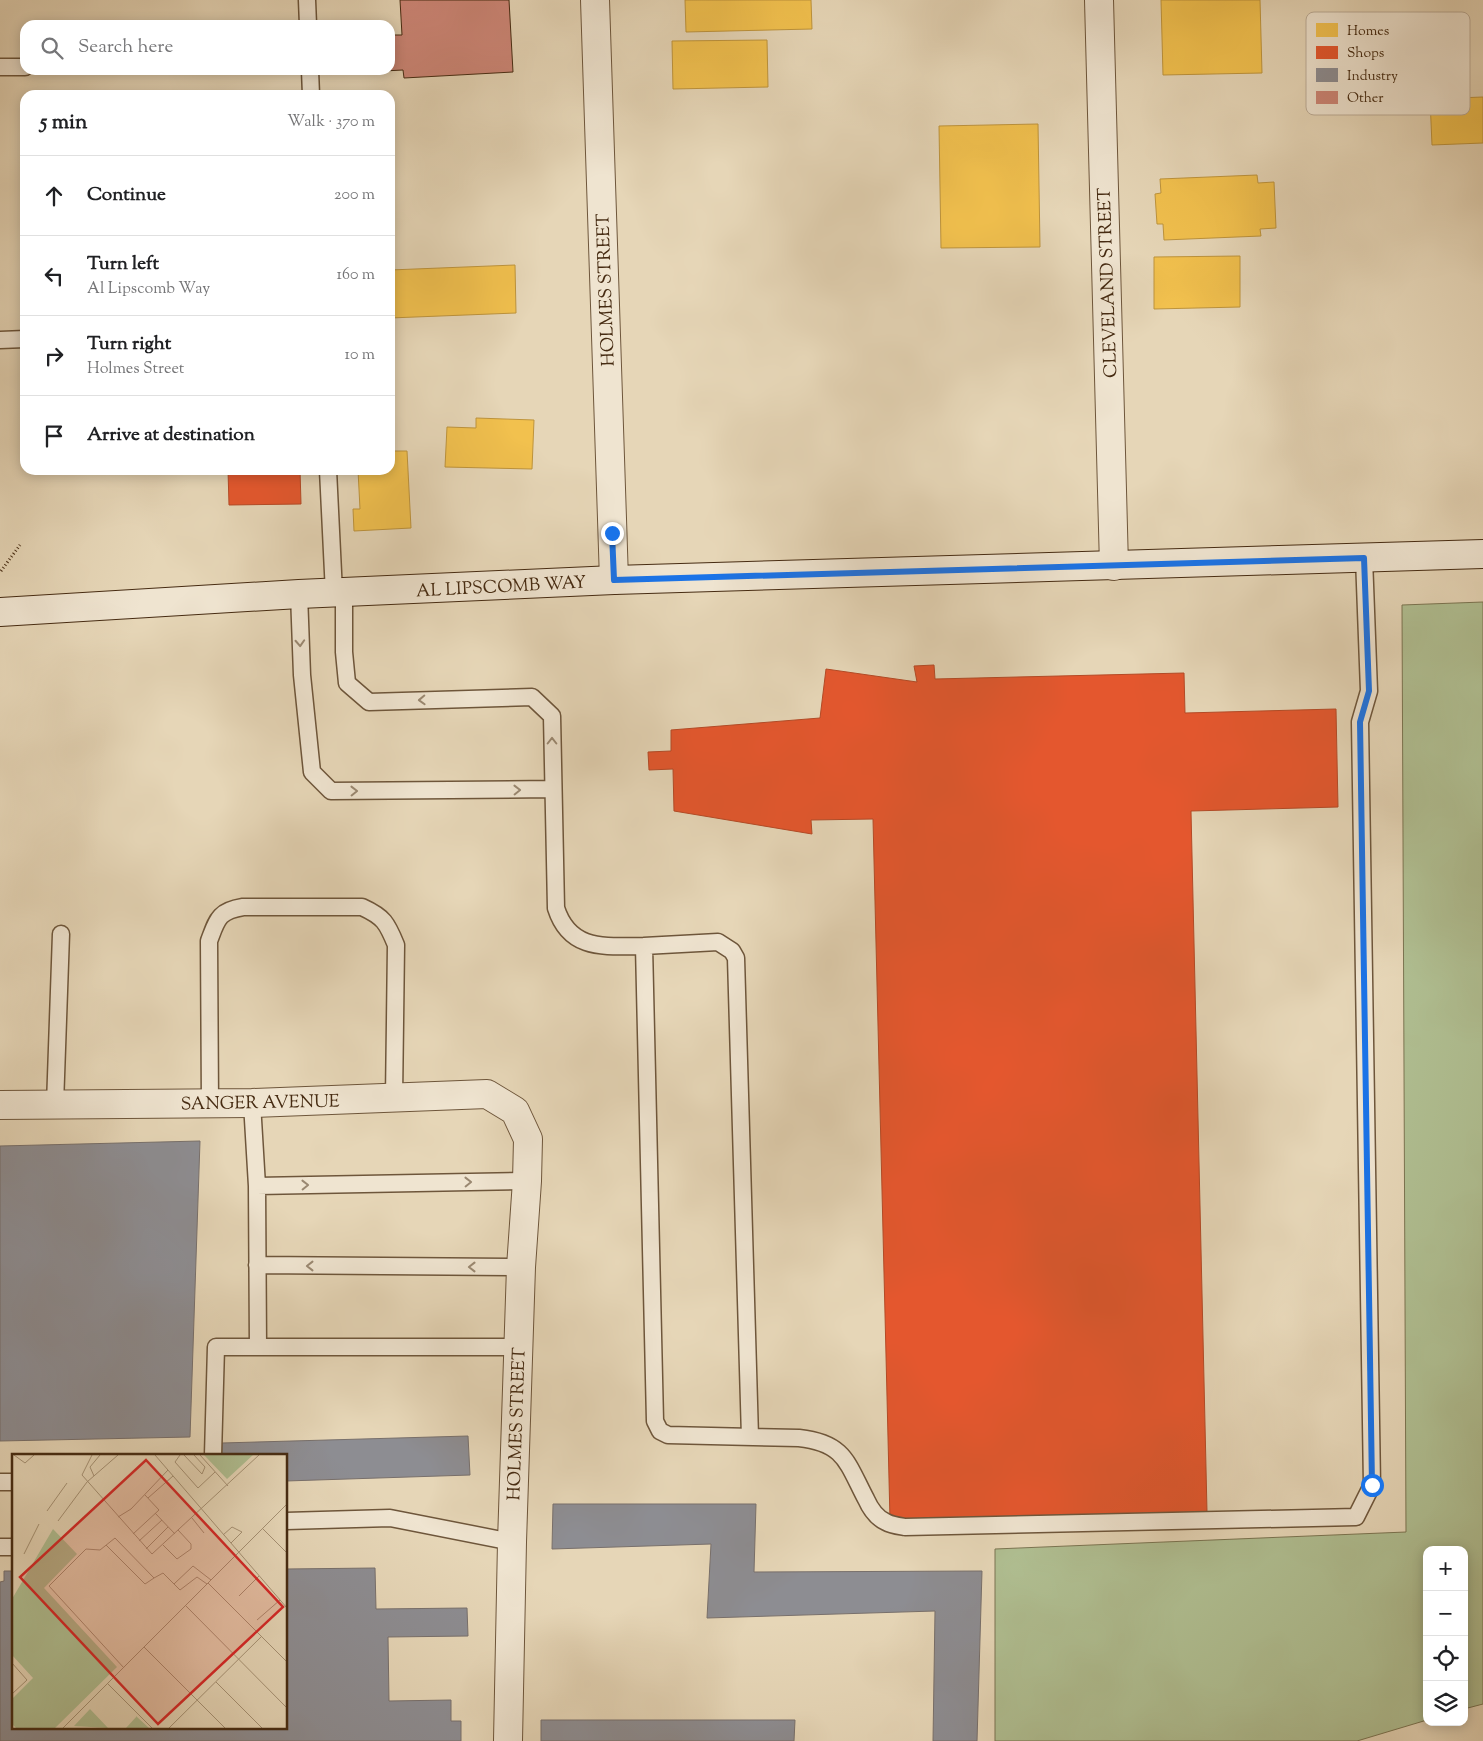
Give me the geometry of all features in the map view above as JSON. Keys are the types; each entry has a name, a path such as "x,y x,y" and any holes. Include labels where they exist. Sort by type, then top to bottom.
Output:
{"street":[{"name":"HOLMES STREET","path":"595,0 614,580"},
{"name":"CLEVELAND STREET","path":"1099,0 1114,566"},
{"name":"AL LIPSCOMB WAY","path":"0,612 299,594 614,580 1483,554"},
{"name":"SANGER AVENUE","path":"0,1105 210,1104 487,1094 515,1111"},
{"name":"HOLMES STREET","path":"508,1741 518,1348 528,1138 515,1111"}],"lane":[{"path":"307,0 308,20"},
{"path":"0,67 20,67"},
{"path":"310,75 311,90"},
{"path":"0,340 20,339"},
{"path":"328,475 347,683 369,702 532,697 552,716 552,789 556,908 560,921 569,932 595,946 644,946 718,942 732,951 736,958 750,1437"},
{"path":"644,946 655,1421 660,1431 668,1435 817,1440 832,1447 844,1457 870,1509 885,1522 905,1527 1356,1517 1372,1485 1360,722 1369,691 1364,558"},
{"path":"299,594 302,675 312,772 332,791 552,789"},
{"path":"210,1104 209,941 217,920 229,909 243,907 362,907 375,913 388,926 396,945 394,1098"},
{"path":"55,1104 61,934"},
{"path":"252,1103 257,1186 258,1347"},
{"path":"257,1186 527,1181"},
{"path":"257,1265 521,1267"},
{"path":"213,1454 216,1347 518,1348"},
{"path":"288,1521 390,1518 512,1542"}],"path":[{"path":"1,571 20,545"}],"green space":[{"path":"1483,602 1483,1704 1468,1708 1468,1546 1423,1546 1423,1721 1357,1741 995,1741 995,1549 1406,1532 1402,605"}],"building: Homes":[{"path":"685,0 811,0 812,29 686,32"},
{"path":"1161,0 1260,0 1262,73 1163,75"},
{"path":"767,40 768,87 673,89 672,41"},
{"path":"1470,97 1483,97 1483,143 1432,145 1431,115 1470,115"},
{"path":"1038,124 1040,247 941,248 939,126"},
{"path":"1257,175 1258,183 1274,182 1276,228 1260,229 1261,236 1164,240 1163,224 1157,224 1155,194 1161,193 1160,179"},
{"path":"1240,256 1240,307 1154,309 1154,257"},
{"path":"515,265 516,313 395,318 395,270"},
{"path":"476,418 534,420 532,469 445,467 447,427 476,428"},
{"path":"395,451 407,451 411,528 354,531 353,509 360,509 358,475 395,475"}],"building: Shops":[{"path":"228,475 300,475 301,504 229,505"},
{"path":"934,665 935,679 1184,673 1185,713 1336,709 1338,807 1191,811 1207,1512 890,1520 873,819 811,820 812,834 674,811 673,769 649,770 648,752 671,751 671,730 820,718 826,669 917,682 914,666"}],"building: Industry":[{"path":"200,1141 190,1437 0,1441 0,1146"},
{"path":"468,1436 470,1475 288,1481 288,1454 222,1454 222,1443"},
{"path":"553,1504 756,1504 754,1572 982,1571 977,1741 933,1741 935,1611 707,1618 711,1544 552,1549"},
{"path":"375,1568 376,1609 467,1608 468,1636 388,1637 389,1701 451,1700 451,1721 461,1721 461,1741 0,1741 0,1582 4,1581 4,1571 12,1571 12,1728 288,1728 288,1569"},
{"path":"541,1720 795,1720 794,1741 541,1741"}],"building: Other":[{"path":"400,0 509,0 513,72 404,78 403,70 395,70 395,35 402,35"}],"route":[{"path":"612,533 614,580 1364,558 1369,691 1360,722 1372,1485"}]}
